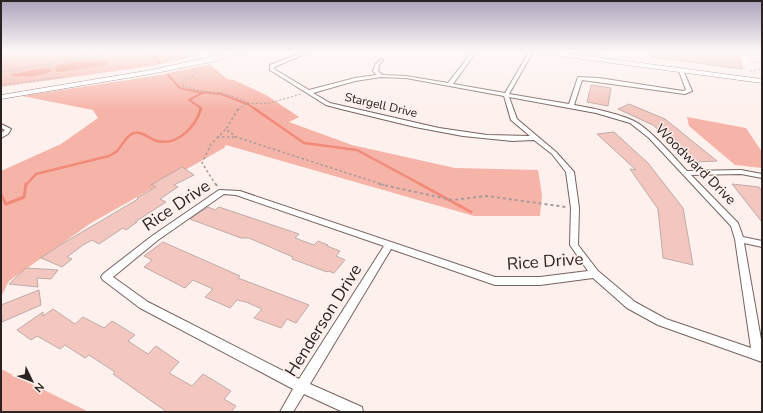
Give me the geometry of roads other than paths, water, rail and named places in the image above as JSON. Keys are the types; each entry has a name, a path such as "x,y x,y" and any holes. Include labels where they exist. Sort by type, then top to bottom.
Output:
{"main road":[{"path":"1,92 139,71"},
{"path":"1,97 164,71"},
{"path":"683,71 762,81"}],"street":[{"name":"Stargell Drive","path":"274,71 328,104 342,108 444,131 490,139 512,140 536,138"},
{"path":"375,71 381,76"},
{"path":"450,84 460,71"},
{"path":"520,71 506,94 514,120 554,153 570,172 575,208 574,245 594,274 631,305 662,322 760,356"},
{"path":"572,106 580,78 683,94 689,91 681,71"},
{"name":"Woodward Drive","path":"309,92 355,80 381,76 406,77 572,106 597,111 632,122 651,137 688,173 735,225 739,239 760,356"},
{"path":"1,126 8,129 6,133 1,136"},
{"path":"688,173 741,172 762,176"},
{"name":"Rice Drive","path":"357,412 302,387 144,305 106,277 155,238 222,192 237,193 495,281 540,281 594,274"},
{"path":"739,239 762,244"},
{"name":"Henderson Drive","path":"286,412 389,245"}],"waterway":[{"path":"168,75 180,88 198,92 221,94 247,104 257,110"},
{"path":"200,110 201,108 189,100 202,93"},
{"path":"26,185 36,174 109,156 117,151 126,138 134,133 140,133 154,140 165,142 179,138 185,134 195,122 201,109"},
{"path":"255,109 304,143 357,150 422,185"},
{"path":"1,195 6,204 24,197 26,184"},
{"path":"420,184 471,212"}]}
